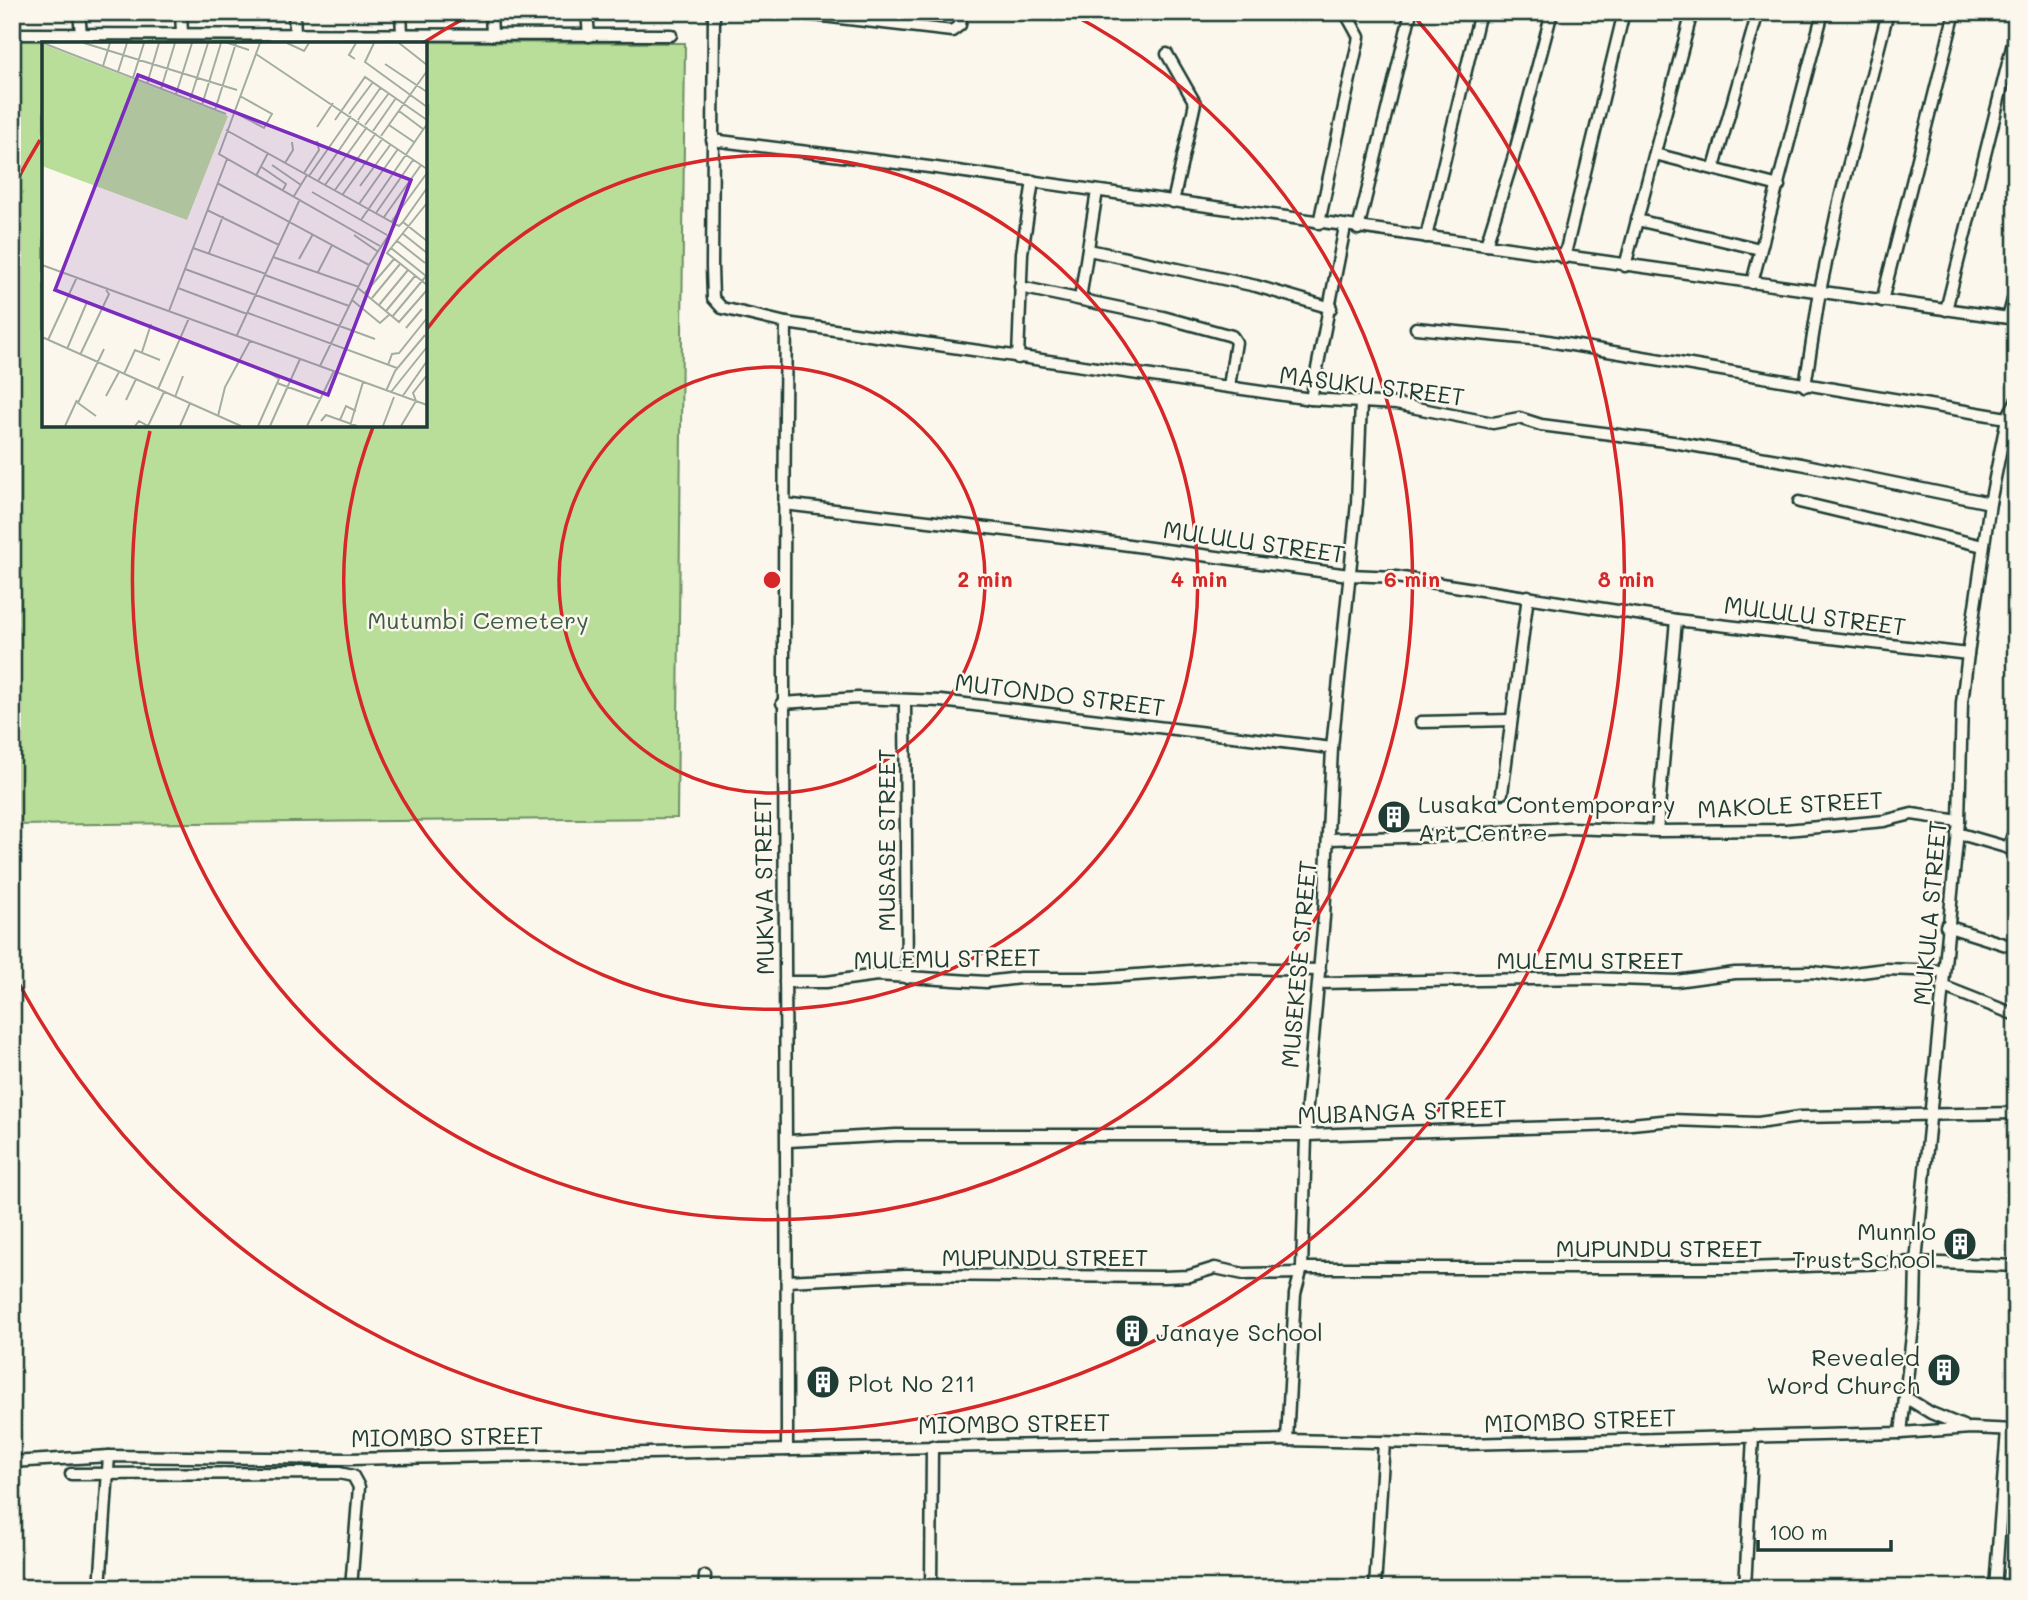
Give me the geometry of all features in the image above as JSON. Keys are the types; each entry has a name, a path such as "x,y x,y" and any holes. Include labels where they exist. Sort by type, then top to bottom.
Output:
{"street":[{"path":"79,12 81,34"},
{"path":"181,12 182,33"},
{"path":"294,12 295,33"},
{"path":"401,12 402,34"},
{"path":"491,12 492,35"},
{"path":"587,12 589,36"},
{"name":"MASUKU STREET","path":"714,12 713,298 722,308 786,323 1311,399 1410,406 1493,423 1519,418 1541,425 1684,444 1801,464 1990,503"},
{"path":"788,12 952,31 960,25 962,12"},
{"path":"1319,223 1359,37 1345,12"},
{"path":"1358,229 1411,12"},
{"path":"1426,237 1480,12"},
{"path":"1486,245 1552,12"},
{"path":"1564,258 1624,12"},
{"path":"1625,265 1692,12"},
{"path":"1714,168 1758,12"},
{"path":"1752,283 1823,12"},
{"path":"1805,387 1820,291 1839,202 1888,12"},
{"path":"1882,301 1955,12"},
{"path":"1946,310 2016,30"},
{"path":"12,34 671,35"},
{"path":"1167,54 1195,103 1173,202"},
{"path":"712,140 1033,181 1564,258 2012,318 2016,289"},
{"path":"1655,154 1779,186"},
{"path":"1018,358 1020,286 1033,181"},
{"path":"1080,299 1097,191"},
{"path":"1637,220 1760,249"},
{"path":"1311,399 1345,227"},
{"path":"1089,250 1256,286 1331,308"},
{"path":"1020,286 1232,336 1236,342 1229,386"},
{"name":"MUKWA STREET","path":"786,323 782,703 789,1141 787,1450"},
{"path":"1416,328 1542,340 1805,387 2007,418"},
{"name":"MUKULA STREET","path":"1901,1433 1915,1309 1916,1262 1932,1114 1946,926 1959,821 1962,703 1990,503 2007,418 2016,401"},
{"name":"MUSEKESE STREET","path":"1287,1440 1295,1294 1301,1271 1307,1135 1329,839 1332,748 1357,503 1361,403"},
{"path":"1799,502 1983,546"},
{"name":"MULULU STREET","path":"784,504 1107,542 1349,575 1396,577 1676,620 1968,654"},
{"path":"1502,793 1528,596"},
{"path":"1657,831 1676,620"},
{"name":"MUTONDO STREET","path":"782,703 858,698 905,702 941,701 1101,718 1201,734 1332,748"},
{"name":"MUSASE STREET","path":"905,702 907,978"},
{"path":"1422,722 1511,720"},
{"name":"MAKOLE STREET","path":"1329,839 1440,836 1568,828 1657,831 1786,830 1884,821 1912,814 1959,821"},
{"path":"1957,833 2012,849 2016,827"},
{"path":"1946,926 2016,948"},
{"name":"MULEMU STREET","path":"785,982 835,981 877,975 964,983 1020,978 1096,978 1230,968 1320,970"},
{"name":"MULEMU STREET","path":"1319,983 1587,978 1676,981 1735,973 1812,972 1838,975 1885,969 1943,971"},
{"path":"1942,986 2016,1016"},
{"name":"MUBANGA STREET","path":"789,1141 896,1135 1307,1135 1621,1125 1672,1120 1758,1123 1800,1117 2016,1113"},
{"name":"MUPUNDU STREET","path":"787,1281 906,1275 1039,1279 1164,1277 1189,1276 1215,1268 1244,1275 1301,1271 1748,1268 1916,1262 2016,1266"},
{"path":"1905,1397 1931,1413 1971,1428"},
{"name":"MIOMBO STREET","path":"12,1462 109,1456 349,1459 1287,1440 1464,1444 1901,1433 1971,1428 2011,1430"},
{"path":"1995,1588 2011,1430"},
{"path":"1745,1588 1753,1436"},
{"path":"1375,1588 1384,1442"},
{"path":"931,1588 932,1446"},
{"path":"100,1588 109,1456"},
{"path":"71,1474 340,1473 354,1476 359,1487 351,1588"},
{"path":"704,1588 705,1576"}],"green space":[{"name":"Mutumbi Cemetery","path":"12,40 685,43 677,818 12,825"}],"place":[{"name":"Lusaka Contemporary Art Centre","path":"1394,817"},
{"name":"Munnlo Trust School","path":"1960,1244"},
{"name":"Janaye School","path":"1132,1331"},
{"name":"Revealed Word Church","path":"1944,1370"},
{"name":"Plot No 211","path":"823,1382"}]}
